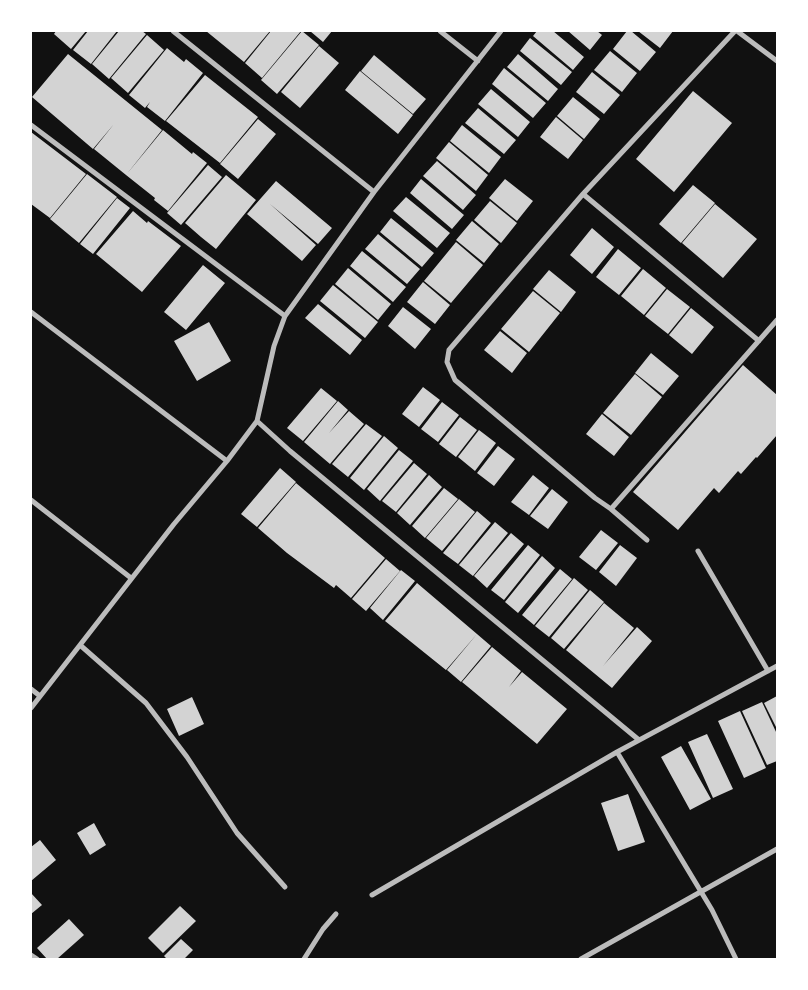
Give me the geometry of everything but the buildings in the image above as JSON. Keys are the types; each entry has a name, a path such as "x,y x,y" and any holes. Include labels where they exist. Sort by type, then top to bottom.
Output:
{"street":[{"path":"172,31 374,192"},
{"path":"440,31 478,61"},
{"path":"31,708 174,524 228,461 257,422 274,346 286,316 374,192 502,31"},
{"path":"647,540 455,380 447,362 449,350 583,194 736,31 777,61"},
{"path":"31,125 286,316"},
{"path":"583,194 759,341"},
{"path":"31,312 228,461"},
{"path":"611,509 777,320"},
{"path":"257,422 639,740"},
{"path":"31,500 132,578"},
{"path":"698,551 768,671"},
{"path":"80,645 146,703 188,756 237,833 285,887"},
{"path":"372,895 617,752 777,666"},
{"path":"31,689 40,696"},
{"path":"617,752 712,910 736,959"},
{"path":"581,959 777,849"},
{"path":"304,959 323,929 336,914"},
{"path":"31,955 37,959"}]}
